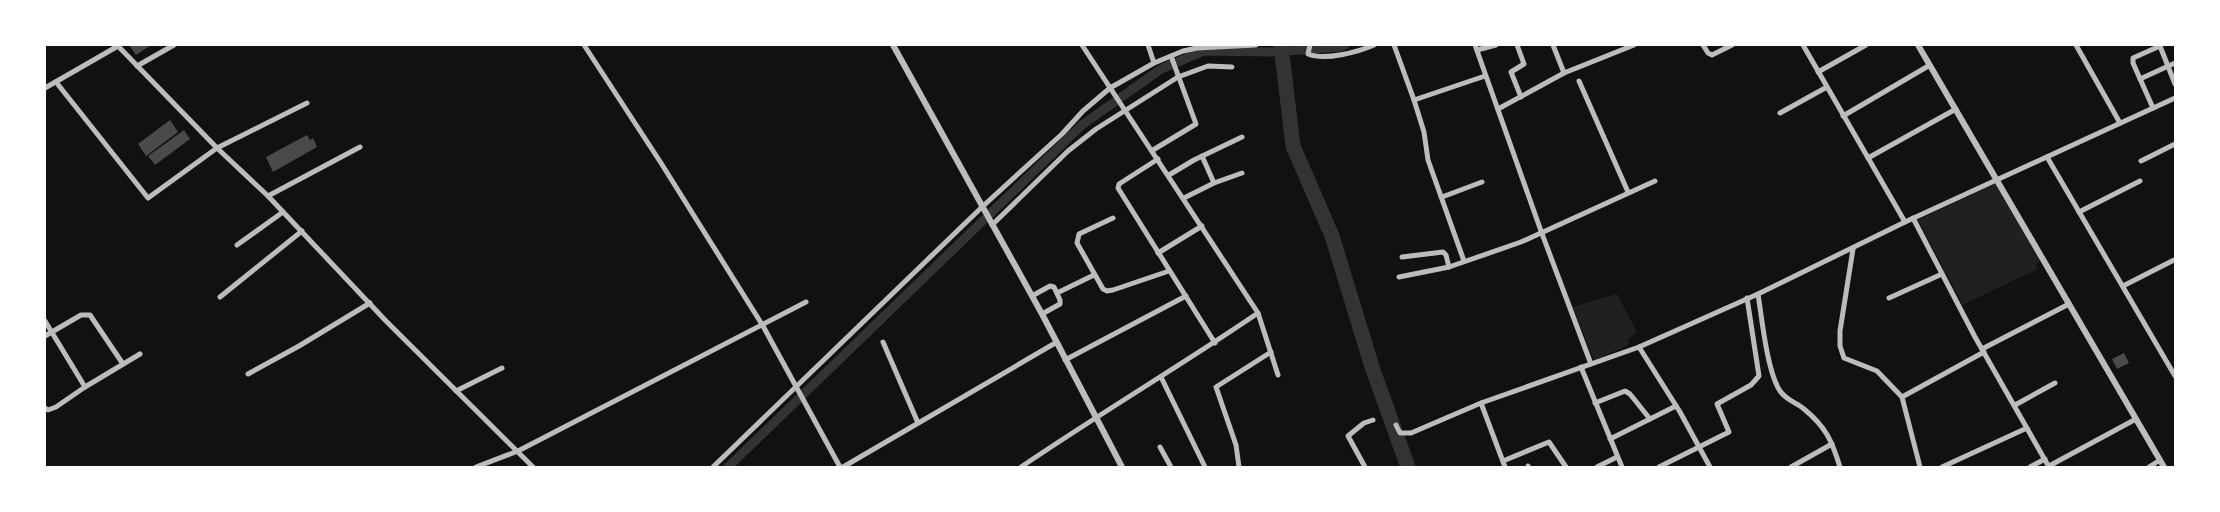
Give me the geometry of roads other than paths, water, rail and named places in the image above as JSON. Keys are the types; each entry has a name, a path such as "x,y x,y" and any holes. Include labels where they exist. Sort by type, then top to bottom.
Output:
{"street":[{"path":"137,66 174,45"},
{"path":"584,45 662,163 763,326 841,467 1057,342"},
{"path":"893,45 1042,314 1122,467"},
{"path":"1082,45 1112,91 1127,110 1258,313 1278,375"},
{"path":"1148,45 1154,63"},
{"path":"713,467 797,390 1062,134 1082,111 1154,63 1197,46 1256,45"},
{"path":"1310,45 1308,52 1312,55 1337,55 1353,53 1374,45"},
{"path":"1394,45 1424,132 1428,160 1464,261"},
{"path":"1496,45 1476,48 1541,231 1591,364"},
{"path":"1517,45 1524,64 1511,72 1521,98"},
{"path":"1553,45 1564,73"},
{"path":"1498,109 1564,73 1634,45"},
{"path":"1703,45 1708,53 1712,55 1732,45"},
{"path":"1803,45 1905,222"},
{"path":"1818,72 1866,45"},
{"path":"1918,45 2164,467"},
{"path":"2076,45 2120,123"},
{"path":"45,88 117,46 217,148 268,196 370,304 533,467"},
{"path":"2153,108 2132,63 2134,57 2160,46 2175,84"},
{"path":"1153,150 1196,124 1171,57"},
{"path":"2140,79 2175,63"},
{"path":"1843,116 1930,65"},
{"path":"991,224 1068,151 1096,128 1178,77 1208,66 1232,67"},
{"path":"1414,100 1485,76"},
{"path":"1579,81 1628,192"},
{"path":"56,82 148,198 217,148 307,103"},
{"path":"1780,113 1827,87"},
{"path":"1396,425 1400,433 1411,433 1482,402 1639,347 1758,294 1913,218 2175,98"},
{"path":"1868,158 1956,109"},
{"path":"1169,175 1202,156 1242,137"},
{"path":"2141,161 2175,144"},
{"path":"268,196 360,146"},
{"path":"1202,156 1214,183"},
{"path":"2047,157 2175,376"},
{"path":"1158,159 1120,184 1118,188 1215,343"},
{"path":"1184,198 1214,183 1242,173"},
{"path":"1399,277 1449,267 1520,242 1655,181"},
{"path":"2079,212 2140,181"},
{"path":"1442,197 1482,182"},
{"path":"237,245 283,212"},
{"path":"1113,218 1079,234 1077,237 1077,244 1103,289 1107,291 1169,270"},
{"path":"1913,218 1983,351 2049,466 2136,419"},
{"path":"1158,254 1202,226"},
{"path":"220,297 302,232"},
{"path":"1853,249 1840,331 1840,346 1844,358 1878,371 1902,397 1920,467"},
{"path":"1402,257 1443,252 1446,255 1449,267"},
{"path":"2124,286 2174,260"},
{"path":"1889,298 1942,274"},
{"path":"1057,294 1094,275"},
{"path":"1032,296 1050,286 1054,287 1060,304 1042,314"},
{"path":"1758,294 1774,379 1779,390 1786,399 1803,408 1822,426 1832,444 1840,467"},
{"path":"1065,360 1186,296"},
{"path":"1659,467 1730,431 1717,404 1751,385 1760,376 1747,298"},
{"path":"476,467 518,452 806,302"},
{"path":"248,374 370,304"},
{"path":"1902,397 2069,304"},
{"path":"1021,467 1096,416 1215,343 1258,313"},
{"path":"45,336 81,315 90,315 122,364"},
{"path":"45,321 85,387"},
{"path":"883,342 918,423"},
{"path":"1639,347 1676,406 1710,467"},
{"path":"1239,467 1236,445 1216,387 1271,352"},
{"path":"45,408 48,410 56,407 140,354"},
{"path":"1581,367 1622,467"},
{"path":"456,391 502,368"},
{"path":"1161,377 1205,467"},
{"path":"2015,405 2055,383"},
{"path":"1595,403 1621,392 1628,392 1650,419"},
{"path":"1482,402 1504,464 1549,442 1566,467"},
{"path":"1610,439 1676,406"},
{"path":"1365,467 1348,436 1364,423 1373,420"},
{"path":"1942,467 2027,428"},
{"path":"1791,467 1832,444"},
{"path":"1160,447 1171,467"},
{"path":"1597,467 1617,457"},
{"path":"2030,467 2045,459"},
{"path":"2149,467 2160,460"}],"waterway":[{"path":"1281,45 1293,146 1332,236 1373,370 1408,467"},
{"path":"728,467 1082,125 1161,69 1204,51 1274,52 1345,45"}]}
